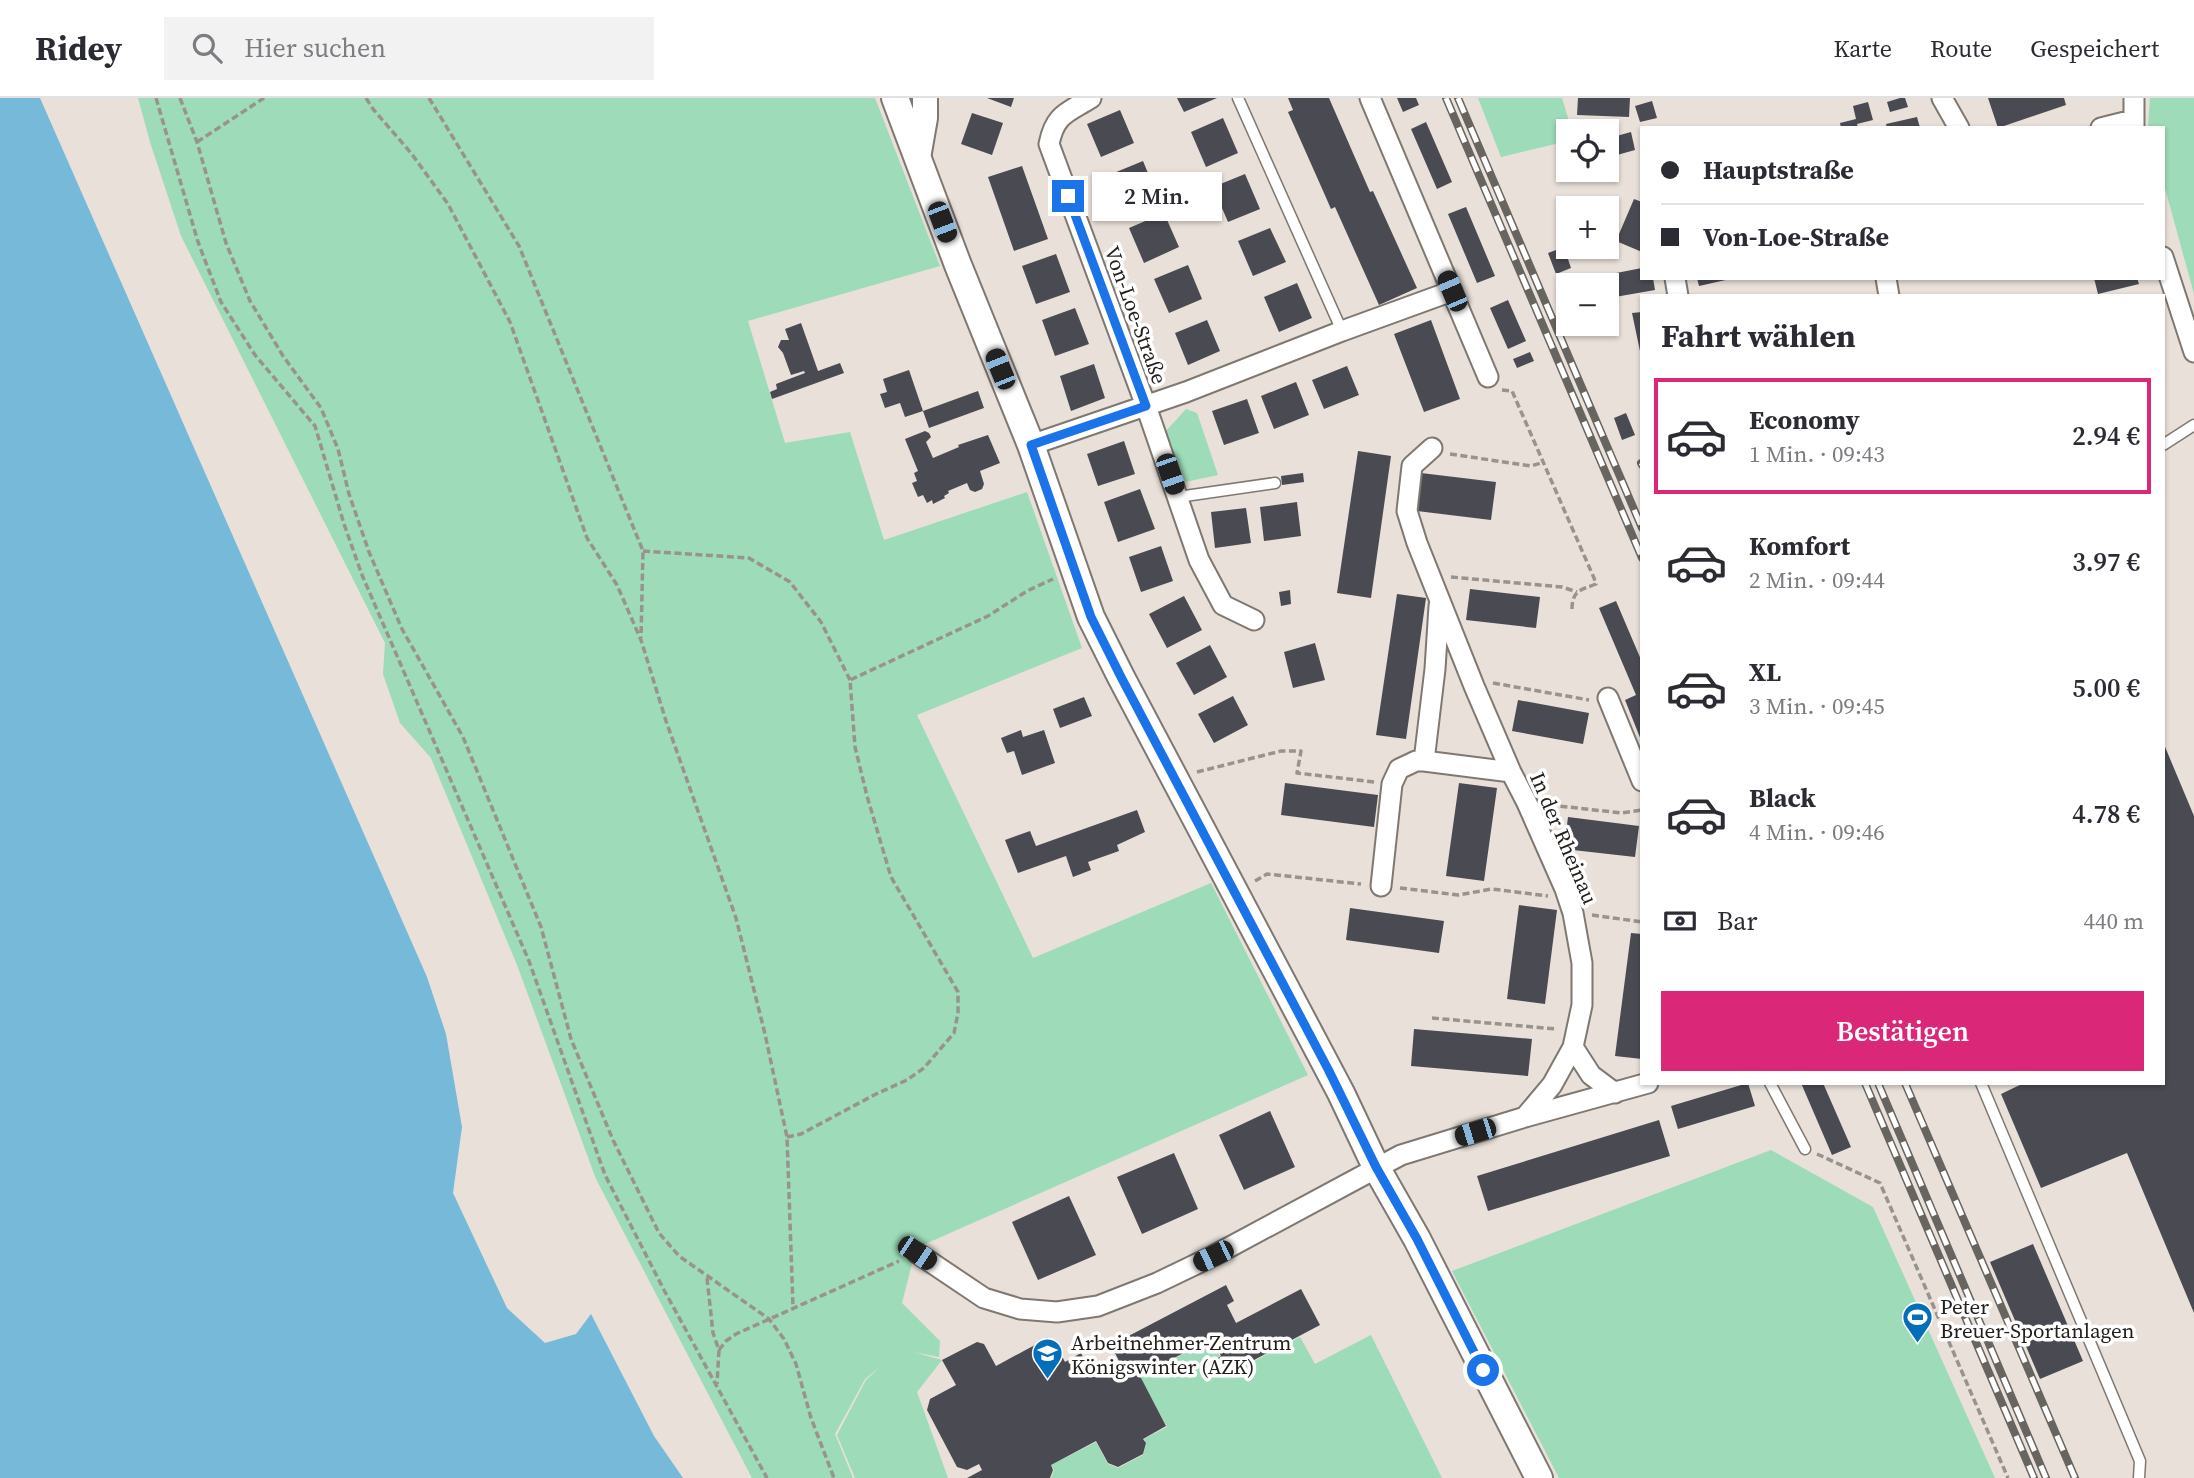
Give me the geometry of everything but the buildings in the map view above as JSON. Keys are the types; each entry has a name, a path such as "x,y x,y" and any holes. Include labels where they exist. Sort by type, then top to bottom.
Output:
{"main road":[{"path":"895,98 1031,445 1091,617 1539,1478"}],"street":[{"path":"918,158 925,118 925,98"},
{"name":"Von-Loe-Straße","path":"1091,98 1061,117 1052,127 1049,144 1146,406 1199,559 1223,604 1254,620"},
{"path":"1370,98 1489,377"},
{"path":"1942,98 1958,126"},
{"path":"2134,98 2134,124"},
{"path":"2165,263 2194,352"},
{"name":"Von-Loe-Straße","path":"1031,445 1146,406 1452,291"},
{"name":"In der Rheinau","path":"1432,448 1412,466 1407,511 1474,686 1570,905 1582,963 1582,1004 1575,1039 1552,1084 1525,1117"},
{"name":"In der Rheinau","path":"1440,600 1424,761 1511,772"},
{"path":"1608,698 1640,776"},
{"path":"1381,886 1392,784 1399,769 1416,761 1424,761"},
{"path":"1575,1039 1591,1075 1615,1093"},
{"path":"917,1253 984,1298 1020,1309 1057,1312 1098,1306 1157,1283 1213,1256 1401,1155 1641,1085"}],"lane":[{"path":"1238,98 1342,331"},
{"path":"2165,444 2194,425"},
{"path":"1178,497 1275,483"},
{"path":"1771,1085 1805,1149"},
{"path":"1982,1085 2140,1461 2139,1478"}],"path":[{"path":"156,98 198,242 221,302 255,355 315,426 362,575 530,961 605,1174 664,1290 767,1478"},
{"path":"180,98 197,142 226,243 250,301 321,408 338,449 349,494 369,552 402,629 463,737 541,927 571,1039 613,1140 659,1233 679,1256 769,1319 784,1339 796,1364 811,1418 834,1478"},
{"path":"197,142 264,98"},
{"path":"366,98 448,204 510,322 587,538 617,585 641,640 666,722 736,918 787,1137 793,1307"},
{"path":"429,98 519,246 643,551 641,640"},
{"path":"1432,448 1452,455 1531,466 1544,462"},
{"path":"643,551 749,558 790,582 821,622 850,680 855,747 891,877 958,992 954,1033 924,1068 907,1080 801,1134 787,1137"},
{"path":"850,680 988,616 1027,591 1057,577"},
{"path":"1431,577 1562,587 1577,592"},
{"path":"1474,686 1493,683 1584,700"},
{"path":"1175,778 1281,751 1301,751 1297,773 1392,784"},
{"path":"1527,803 1622,813 1640,810"},
{"path":"1234,891 1267,874 1458,895 1492,889 1640,922"},
{"path":"1432,1018 1575,1039"},
{"path":"1805,1149 1880,1183 2008,1478"},
{"path":"719,1350 736,1334 917,1253"},
{"path":"706,1277 713,1333 719,1350 717,1386"}],"green space":[{"path":"138,98 875,98 940,266 748,321 785,443 850,432 884,540 1027,492 1082,648 917,715 1033,958 1211,883 1308,1075 916,1248 902,1303 940,1341 939,1357 913,1352 942,1360 917,1392 948,1478 855,1478 837,1435 866,1380 881,1366 865,1379 835,1434 853,1478 752,1478 596,1179 517,965 431,758 400,723 383,674 385,643 181,236"},
{"path":"1478,98 1562,98 1568,119 1556,119 1556,144 1501,157"},
{"path":"2150,98 2194,98 2194,294 2165,188 2165,126 2148,126"},
{"path":"1186,409 1197,413 1218,475 1185,482 1166,431"},
{"path":"1771,1150 1873,1207 1995,1478 1559,1478 1452,1271"},
{"path":"1371,1335 1442,1478 1051,1478 1054,1470 1051,1465 1096,1442 1108,1464 1118,1468 1143,1455 1146,1444 1144,1439 1167,1427 1140,1377 1211,1339 1220,1356 1214,1359 1224,1377 1300,1337 1315,1364"}],"water":[{"path":"0,98 40,98 427,977 446,1034 462,1127 453,1193 507,1308 545,1343 576,1334 591,1314 654,1436 683,1478 0,1478"}],"railway":[{"path":"1446,98 1640,553"},
{"path":"1458,98 1640,523"},
{"path":"1866,1085 2034,1478"},
{"path":"1879,1085 2046,1478"},
{"path":"1906,1085 2075,1478"}],"place":[{"name":"Peter Breuer-Sportanlagen","path":"1917,1345"},
{"name":"Arbeitnehmer-Zentrum Königswinter (AZK)","path":"1048,1381"}],"route":[{"path":"1068,196 1146,406 1031,445 1073,569 1091,617 1121,677 1341,1093 1376,1167 1417,1239 1483,1370"}]}
